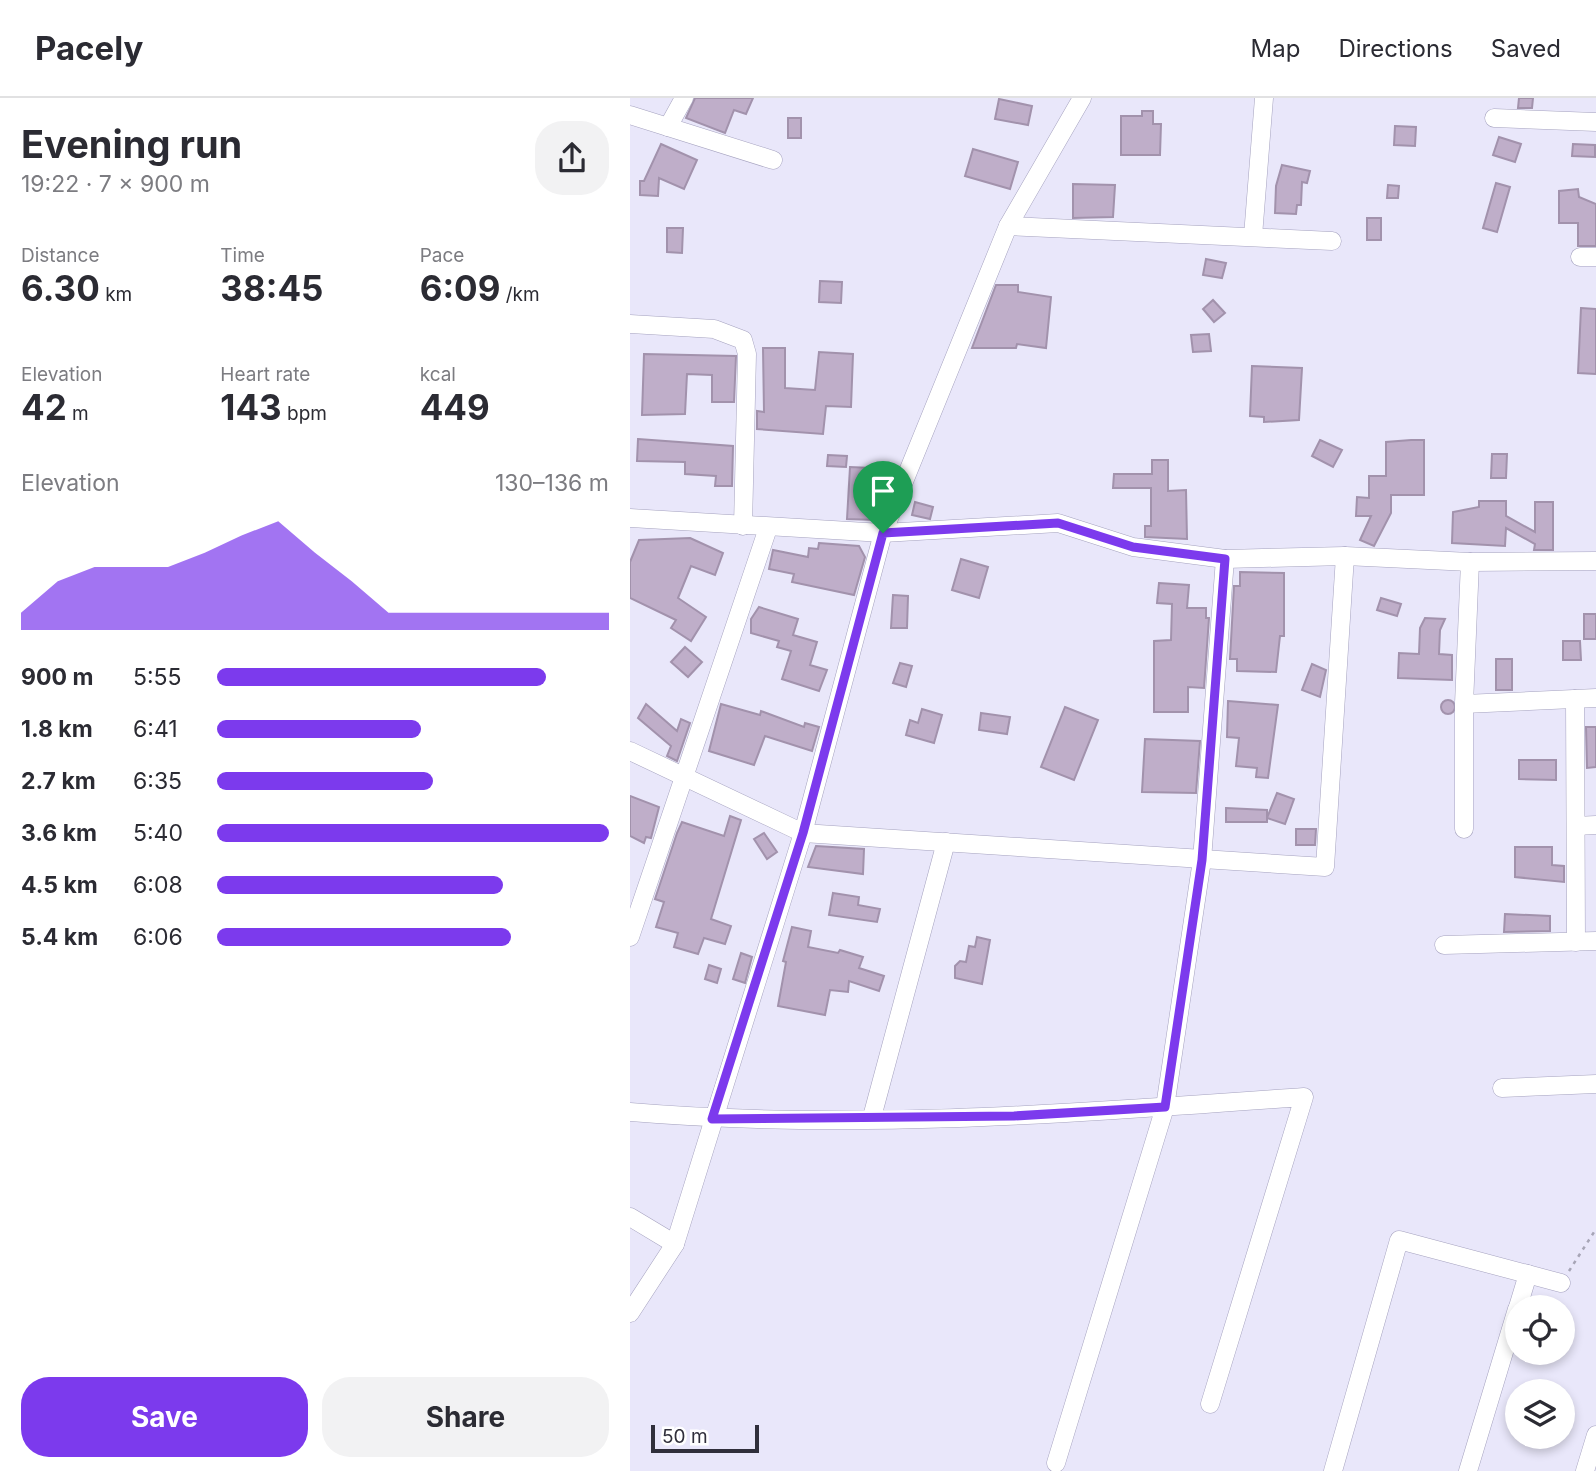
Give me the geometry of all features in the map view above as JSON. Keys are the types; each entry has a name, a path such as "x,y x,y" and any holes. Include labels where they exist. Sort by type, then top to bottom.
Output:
{"street":[{"path":"668,127 684,98"},
{"path":"630,1313 675,1244 803,833 883,533 1008,226 1082,98"},
{"path":"1252,236 1264,98"},
{"path":"630,115 773,160"},
{"path":"1494,118 1596,122"},
{"path":"1008,226 1332,241"},
{"path":"630,324 714,329 743,340 747,354 743,526"},
{"path":"632,523 883,533 1058,523 1133,547 1225,559 1345,556 1470,562 1596,561"},
{"path":"630,937 636,898 684,776 768,528"},
{"path":"630,751 803,833 1325,867 1345,556"},
{"path":"1056,1463 1165,1107 1202,860 1225,559"},
{"path":"1464,829 1464,704 1470,562"},
{"path":"1464,704 1596,698"},
{"path":"1575,699 1576,942"},
{"path":"1576,826 1596,825"},
{"path":"872,1118 946,842"},
{"path":"1444,945 1596,941"},
{"path":"1502,1088 1596,1084"},
{"path":"630,1112 712,1119 1014,1116 1304,1097 1210,1404"},
{"path":"630,1217 675,1244"},
{"path":"1333,1471 1399,1240 1561,1283"},
{"path":"1522,1295 1528,1274"},
{"path":"1468,1471 1505,1350"},
{"path":"1585,1471 1596,1435"}],"path":[{"path":"1561,1283 1596,1229"}],"building":[{"path":"695,98 753,98 746,114 734,110 725,133 686,118"},
{"path":"1519,98 1533,98 1532,108 1518,108"},
{"path":"999,99 1032,106 1028,125 995,119"},
{"path":"1142,111 1153,111 1153,124 1161,124 1160,155 1121,155 1121,116 1142,116"},
{"path":"788,118 801,118 801,138 788,138"},
{"path":"1395,126 1416,127 1415,146 1394,145"},
{"path":"1499,137 1521,144 1515,162 1493,155"},
{"path":"661,144 697,160 684,189 659,178 658,196 640,195 640,181 644,181"},
{"path":"1573,144 1595,145 1595,157 1572,156"},
{"path":"973,149 1018,162 1010,189 965,176"},
{"path":"1282,165 1310,171 1307,183 1302,182 1301,205 1297,205 1296,214 1275,213 1276,186"},
{"path":"1496,183 1510,187 1497,232 1483,228"},
{"path":"1073,184 1115,185 1113,217 1073,218"},
{"path":"1388,185 1399,186 1398,198 1387,198"},
{"path":"1578,189 1579,197 1596,204 1596,246 1578,246 1578,223 1559,223 1559,191"},
{"path":"1367,218 1381,218 1381,240 1367,240"},
{"path":"667,228 683,228 682,253 667,252"},
{"path":"1206,259 1226,263 1222,278 1203,275"},
{"path":"820,281 842,282 841,303 819,302"},
{"path":"996,285 1018,285 1018,292 1051,297 1046,348 1017,344 1016,348 972,348"},
{"path":"1213,300 1225,313 1214,322 1203,309"},
{"path":"1581,308 1596,309 1596,374 1578,373"},
{"path":"1209,334 1211,351 1193,352 1191,335"},
{"path":"763,348 785,348 785,388 815,390 819,352 853,354 851,407 826,406 823,434 757,429 757,411 764,412"},
{"path":"644,354 736,356 734,402 712,402 712,375 687,374 685,414 642,415"},
{"path":"1252,366 1302,368 1299,420 1264,422 1264,417 1250,416"},
{"path":"638,439 733,446 732,486 715,486 716,476 685,474 685,462 637,461"},
{"path":"1320,440 1342,450 1333,467 1312,456"},
{"path":"1424,440 1424,495 1391,495 1391,513 1374,546 1360,540 1371,516 1356,516 1357,497 1369,498 1369,476 1386,476 1386,442"},
{"path":"1492,454 1507,454 1506,478 1491,478"},
{"path":"828,455 847,456 846,467 827,466"},
{"path":"1152,460 1168,460 1168,491 1186,490 1187,539 1145,537 1145,526 1151,526 1151,488 1113,488 1114,474 1152,474"},
{"path":"850,467 892,469 876,520 847,519"},
{"path":"1479,501 1506,501 1506,516 1535,532 1535,502 1553,502 1553,550 1534,550 1535,544 1506,528 1505,546 1452,543 1453,512 1479,507"},
{"path":"915,502 933,507 930,519 912,515"},
{"path":"690,538 723,553 715,575 691,566 678,598 706,617 691,641 671,628 676,620 630,598 630,562 639,540"},
{"path":"819,543 859,546 865,557 854,595 792,582 794,574 769,569 773,550 808,557 809,548 818,549"},
{"path":"961,559 988,567 979,598 952,590"},
{"path":"1240,572 1284,573 1284,636 1280,636 1276,672 1237,671 1237,659 1230,659 1234,586 1240,586"},
{"path":"1159,583 1189,585 1187,608 1206,608 1206,618 1209,618 1204,688 1188,687 1188,712 1154,712 1154,641 1171,640 1172,604 1157,603"},
{"path":"893,595 908,596 907,628 891,628"},
{"path":"1381,598 1401,604 1397,616 1377,610"},
{"path":"759,607 798,619 793,635 817,642 810,665 827,670 819,691 782,679 791,651 777,647 779,641 751,633 751,619"},
{"path":"1584,614 1596,614 1596,639 1584,639"},
{"path":"1425,618 1445,619 1440,630 1439,654 1452,655 1452,680 1398,678 1399,653 1419,654 1420,628"},
{"path":"1563,641 1580,641 1581,660 1563,660"},
{"path":"685,647 702,662 688,677 671,662"},
{"path":"1496,659 1512,659 1512,690 1496,690"},
{"path":"900,663 912,666 906,687 893,683"},
{"path":"1312,664 1326,670 1320,697 1302,690"},
{"path":"1445,700 1451,700 1455,707 1451,714 1445,714 1441,710 1441,704"},
{"path":"1228,701 1278,705 1268,778 1256,777 1257,768 1236,766 1239,738 1227,737"},
{"path":"646,704 677,731 681,719 690,723 677,761 667,756 671,746 638,718"},
{"path":"721,704 760,715 761,711 804,727 805,723 819,727 812,751 765,736 754,765 709,751"},
{"path":"1065,707 1098,720 1074,780 1041,767"},
{"path":"922,709 942,715 934,743 906,735 910,720 918,723"},
{"path":"981,713 1010,717 1007,734 979,730"},
{"path":"1586,727 1596,727 1596,767 1587,768"},
{"path":"1145,739 1200,741 1196,793 1142,792"},
{"path":"1519,760 1556,760 1556,780 1519,779"},
{"path":"1277,793 1294,799 1285,824 1267,818"},
{"path":"630,796 659,807 651,838 646,837 644,843 630,836"},
{"path":"1226,808 1267,810 1267,822 1226,822"},
{"path":"730,816 741,820 711,919 731,926 725,944 704,938 698,954 674,947 678,933 656,927 664,902 655,899 677,833 682,822 724,836"},
{"path":"1296,829 1316,829 1315,845 1296,845"},
{"path":"764,833 777,852 767,859 754,839"},
{"path":"816,846 864,849 863,874 808,867"},
{"path":"1515,847 1552,847 1552,865 1564,866 1564,882 1515,877"},
{"path":"833,893 859,897 858,905 880,909 877,922 829,915"},
{"path":"1505,914 1550,916 1550,931 1504,932"},
{"path":"792,927 811,931 808,947 838,953 840,950 863,957 859,968 884,976 879,991 849,981 848,992 830,990 825,1015 778,1006 786,962 783,961"},
{"path":"977,937 990,940 982,984 955,978 955,966 960,961 966,962 969,946 975,947"},
{"path":"741,953 752,957 745,983 733,979"},
{"path":"709,965 721,969 717,983 705,979"}],"route":[{"path":"1058,523 1133,547 1225,559 1202,860 1165,1107 1014,1116 712,1119 803,833 883,533 1058,523"}]}
